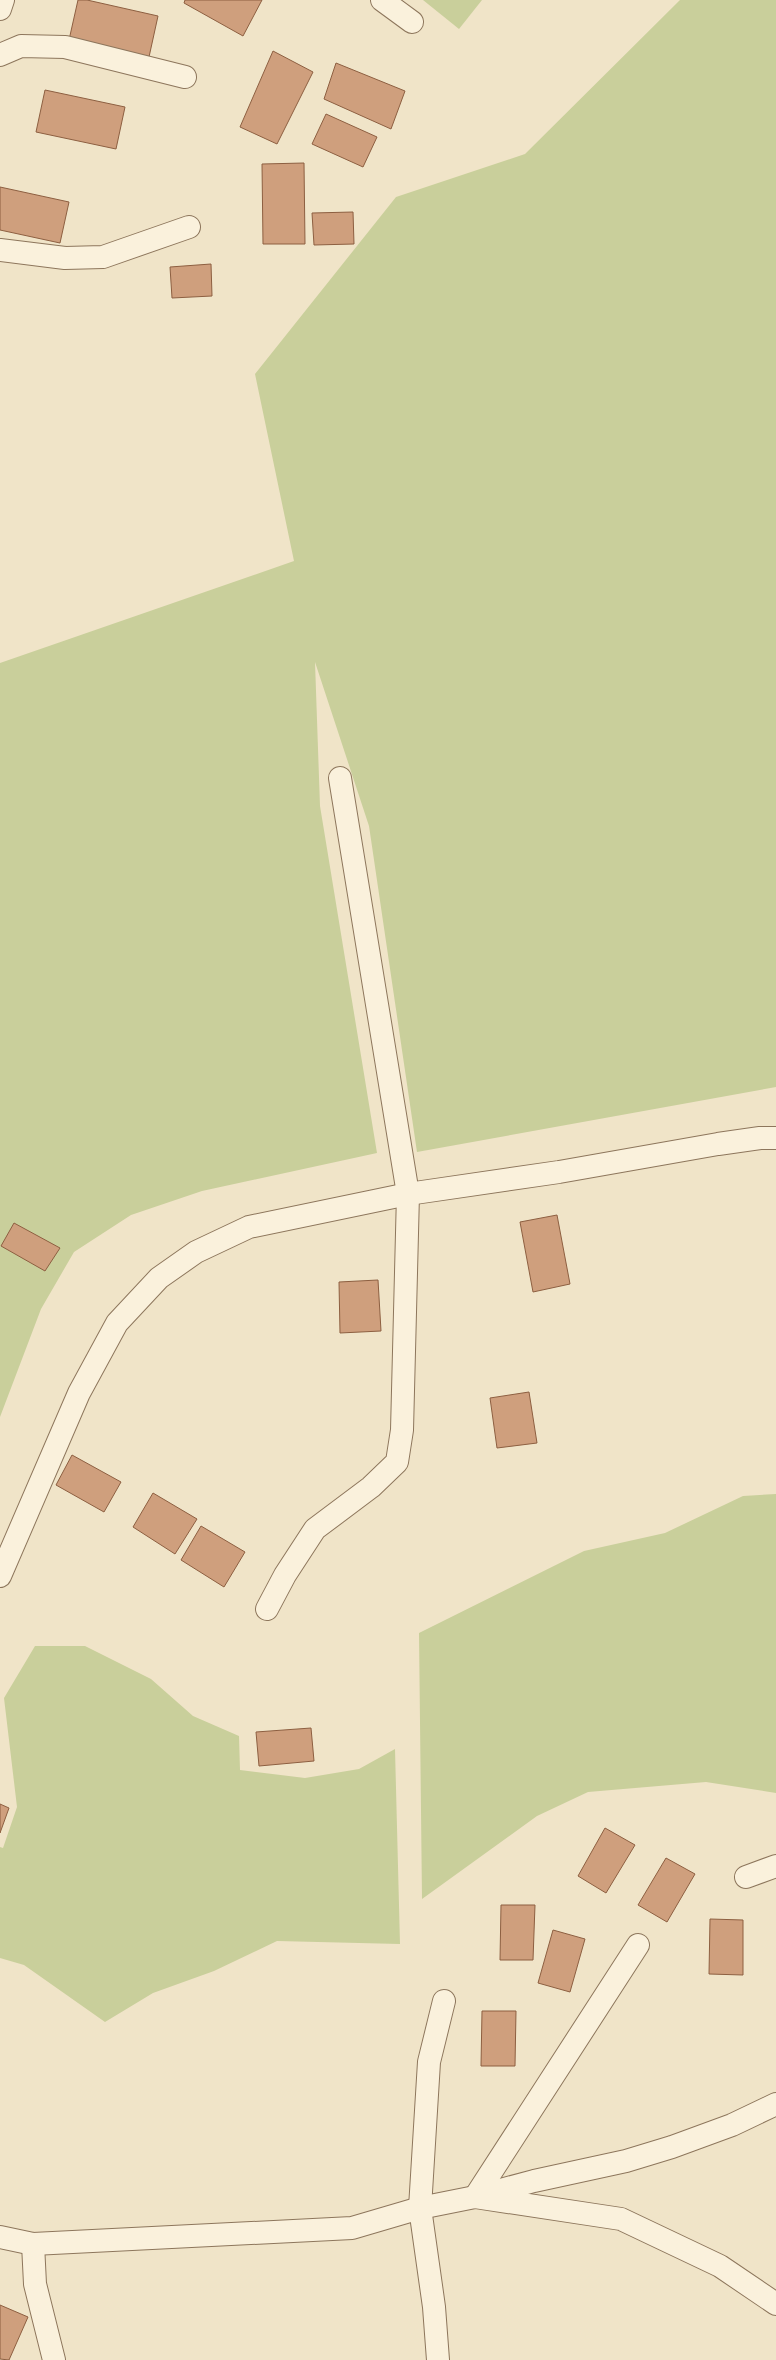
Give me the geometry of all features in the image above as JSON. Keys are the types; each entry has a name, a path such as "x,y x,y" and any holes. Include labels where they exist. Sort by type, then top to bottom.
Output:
{"street":[{"path":"0,9 3,0"},
{"path":"382,0 412,22"},
{"path":"0,55 20,46 65,47 185,77"},
{"path":"0,250 65,258 103,257 189,227"},
{"path":"267,1609 285,1576 315,1530 371,1487 397,1462 402,1430 408,1194 340,778"},
{"path":"0,1576 79,1393 117,1323 159,1278 196,1252 249,1227 408,1194 559,1172 718,1144 760,1138 776,1138"},
{"path":"746,1877 776,1866"},
{"path":"475,2197 638,1945"},
{"path":"438,2360 434,2307 420,2208 429,2062 444,2000"},
{"path":"0,2236 33,2244 352,2228 420,2208 475,2197 534,2180 626,2161 672,2147 732,2125 776,2104"},
{"path":"475,2197 621,2219 720,2266 776,2304"},
{"path":"33,2244 35,2284 54,2360"}],"green space":[{"path":"423,0 482,0 459,29"},
{"path":"680,0 776,0 776,1087 417,1152 369,826 315,662 320,806 377,1153 202,1191 131,1215 74,1252 41,1309 0,1417 0,663 294,561 255,374 396,197 525,154"},
{"path":"776,1494 776,1793 706,1782 588,1792 537,1816 422,1899 419,1633 584,1551 665,1533 743,1496"},
{"path":"35,1646 85,1646 151,1679 193,1716 239,1736 240,1770 305,1778 359,1769 395,1749 400,1944 277,1941 214,1971 153,1993 105,2022 24,1965 0,1958 0,1847 3,1848 17,1807 4,1698"}],"building":[{"path":"78,0 87,0 158,16 149,57 69,40"},
{"path":"185,0 262,0 243,36 184,3"},
{"path":"273,51 313,72 277,144 240,127"},
{"path":"336,63 405,91 391,129 324,99"},
{"path":"45,90 125,107 116,149 36,132"},
{"path":"326,114 377,137 363,167 312,144"},
{"path":"304,163 305,244 263,244 262,164"},
{"path":"0,187 69,202 60,243 0,230"},
{"path":"353,212 354,244 314,245 312,213"},
{"path":"211,264 212,296 172,298 170,267"},
{"path":"557,1215 570,1284 533,1292 520,1222"},
{"path":"14,1223 60,1248 45,1271 1,1246"},
{"path":"378,1280 381,1331 340,1333 339,1282"},
{"path":"529,1392 537,1443 497,1448 490,1398"},
{"path":"72,1455 121,1482 104,1512 56,1485"},
{"path":"153,1493 197,1519 175,1554 133,1527"},
{"path":"201,1526 245,1552 224,1587 181,1560"},
{"path":"311,1728 314,1761 259,1766 256,1732"},
{"path":"0,1804 9,1808 0,1833"},
{"path":"605,1828 635,1845 606,1893 578,1876"},
{"path":"666,1858 695,1874 667,1922 638,1905"},
{"path":"501,1905 535,1905 533,1960 500,1960"},
{"path":"710,1919 743,1920 743,1975 709,1974"},
{"path":"553,1930 585,1939 570,1992 538,1983"},
{"path":"482,2011 516,2011 515,2066 481,2066"},
{"path":"0,2305 28,2317 9,2360 0,2359"}]}
